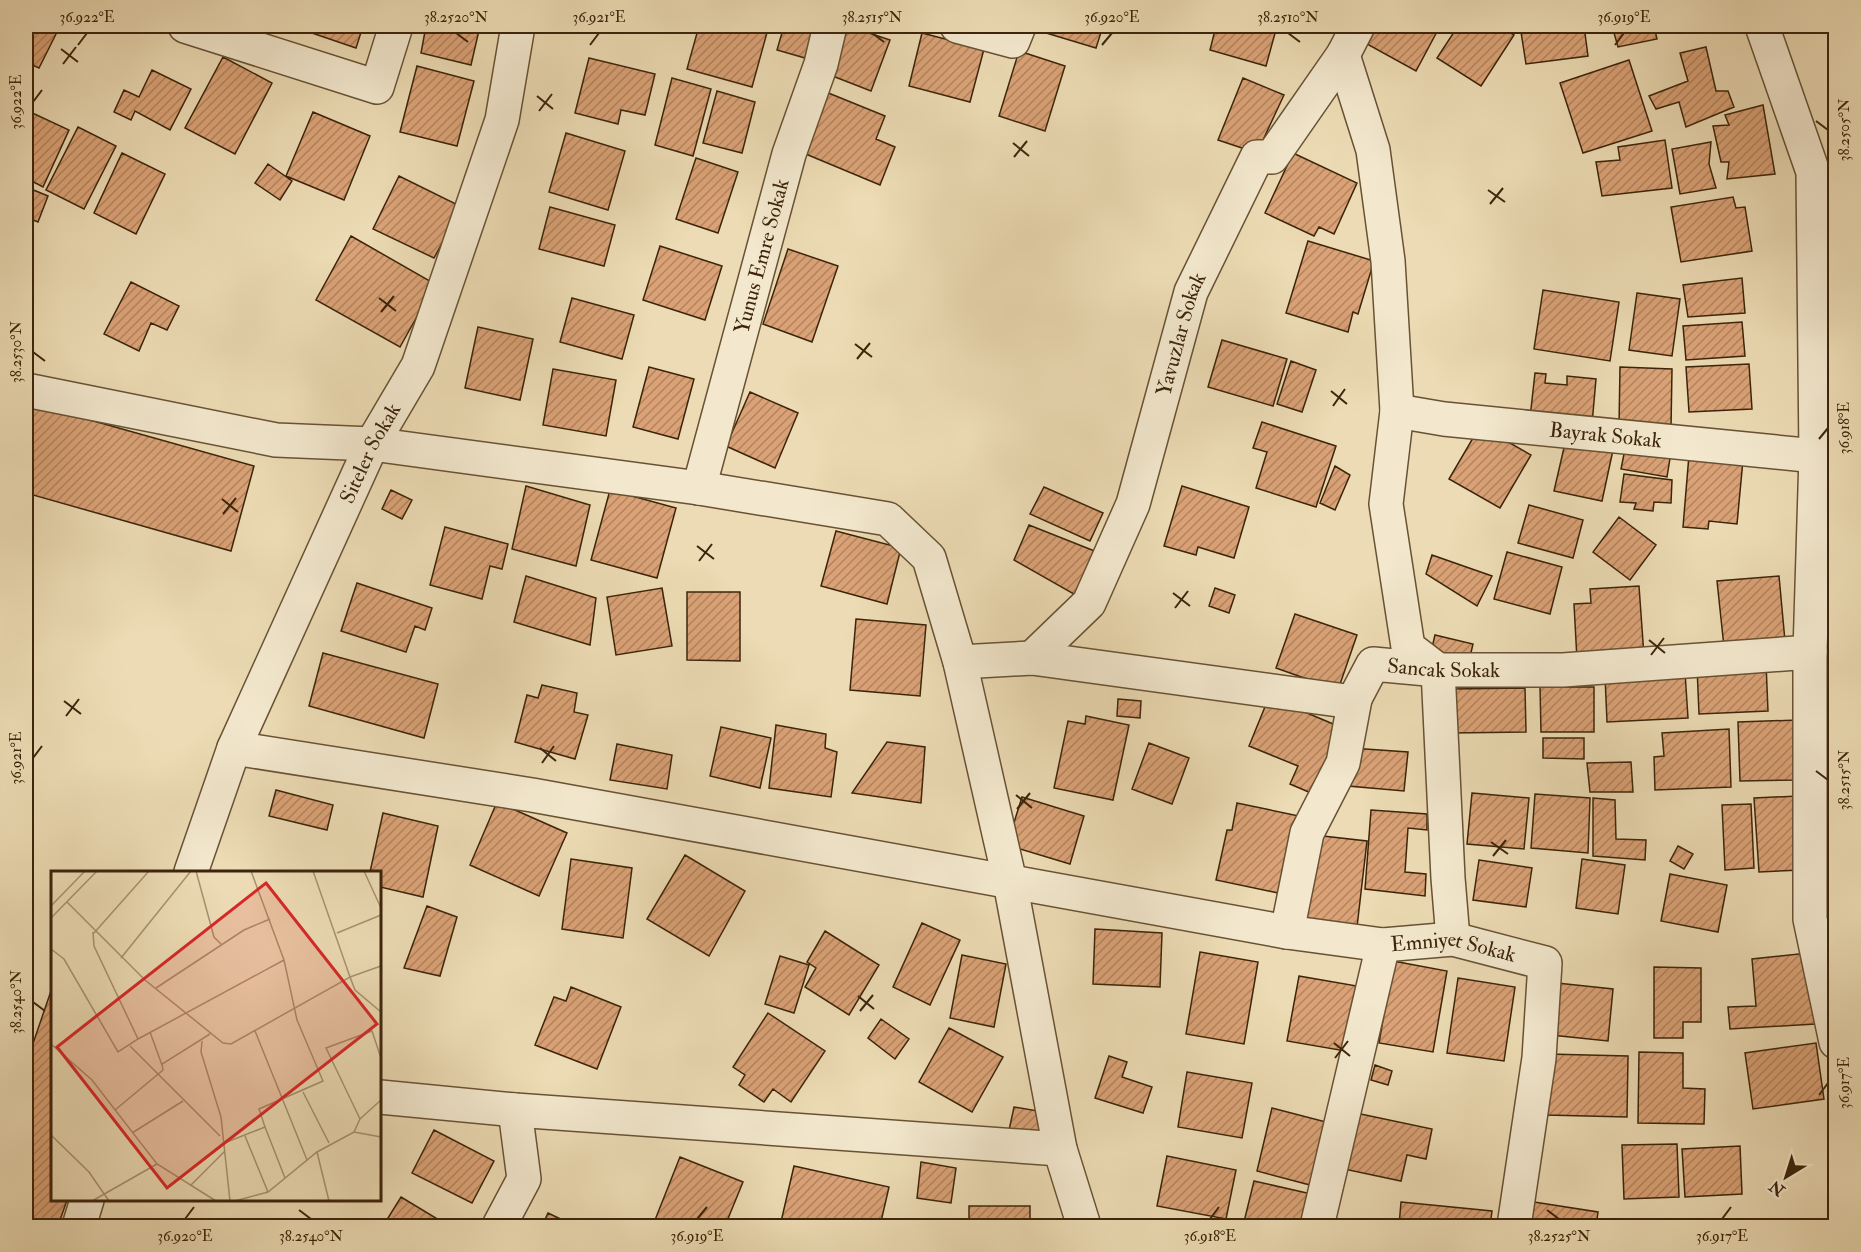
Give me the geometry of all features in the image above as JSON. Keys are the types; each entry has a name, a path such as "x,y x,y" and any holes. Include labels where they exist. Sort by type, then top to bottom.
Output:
{"street":[{"path":"185,26 377,87 396,26"},
{"name":"Siteler Sokak","path":"192,871 234,748 372,444 418,366 502,120 518,26"},
{"name":"Yunus Emre Sokak","path":"699,488 789,154 821,64 830,26"},
{"path":"957,26 1013,42 1019,26"},
{"name":"Yavuzlar Sokak","path":"1032,658 1089,603 1133,504 1191,292 1257,157 1272,157 1343,55 1358,26"},
{"path":"1762,26 1824,173 1810,652 1810,919 1836,1042"},
{"path":"1343,55 1373,150 1388,261 1397,411 1386,504 1408,647 1438,670 1453,939"},
{"path":"26,390 276,440 372,444 699,488 888,519 929,558 960,662 1010,882 1060,1149 1084,1227"},
{"name":"Bayrak Sokak","path":"1397,411 1444,419 1816,456"},
{"name":"Sancak Sokak","path":"1355,699 1373,664 1438,670 1563,670 1810,652"},
{"path":"960,662 1032,658 1353,702 1355,699"},
{"path":"1287,932 1307,832 1344,763 1355,699"},
{"path":"234,748 532,795 1287,932 1383,945"},
{"name":"Emniyet Sokak","path":"1317,1227 1383,945 1453,939 1545,963 1539,1058 1514,1227"},
{"path":"381,1096 515,1110 1060,1149"},
{"path":"499,1227 524,1179 515,1110"},
{"path":"79,1227 87,1201"}],"building":[{"path":"26,26 60,26 39,68 26,62"},
{"path":"311,26 363,26 356,48 309,32"},
{"path":"426,26 480,26 471,65 421,53"},
{"path":"699,26 716,26 730,30 731,26 756,26 768,29 752,87 687,69"},
{"path":"784,26 815,26 805,58 777,50"},
{"path":"848,26 890,40 871,91 830,75"},
{"path":"1026,26 1103,26 1096,48"},
{"path":"1216,26 1277,26 1266,66 1210,50"},
{"path":"1377,26 1440,26 1416,71 1367,44"},
{"path":"1458,26 1500,26 1514,35 1481,86 1437,58"},
{"path":"1584,26 1588,56 1526,64 1521,32"},
{"path":"1612,26 1654,26 1657,39 1618,47"},
{"path":"922,33 984,49 970,102 909,86"},
{"path":"1706,47 1716,91 1728,91 1734,107 1686,127 1679,102 1656,109 1649,96 1688,81 1680,53"},
{"path":"1019,51 1065,66 1045,131 999,116"},
{"path":"223,57 272,83 235,154 185,128"},
{"path":"589,58 655,74 645,115 621,110 618,124 575,113"},
{"path":"1629,60 1652,131 1583,153 1560,83"},
{"path":"417,66 474,81 457,146 400,132"},
{"path":"152,70 191,89 170,130 135,111 131,120 114,112 124,90 139,97"},
{"path":"672,78 711,89 693,156 655,145"},
{"path":"1243,78 1284,95 1257,153 1218,140"},
{"path":"717,91 755,102 742,153 703,143"},
{"path":"826,92 885,116 876,139 895,147 880,185 801,152"},
{"path":"1763,105 1775,174 1727,179 1729,162 1721,162 1713,126 1729,125 1725,115"},
{"path":"26,110 69,130 43,187 26,178"},
{"path":"313,112 370,136 344,200 286,176"},
{"path":"78,127 116,146 84,209 46,190"},
{"path":"566,133 625,151 608,210 549,192"},
{"path":"1665,140 1672,188 1602,196 1596,162 1620,160 1618,147"},
{"path":"1711,142 1709,164 1716,188 1680,194 1672,149"},
{"path":"122,153 165,174 136,234 94,213"},
{"path":"1293,153 1357,183 1334,234 1319,227 1314,236 1265,213"},
{"path":"696,158 738,172 718,233 676,219"},
{"path":"268,164 292,181 280,200 255,183"},
{"path":"399,176 462,207 434,258 373,229"},
{"path":"31,189 48,196 38,222 26,217 26,202"},
{"path":"1733,197 1736,208 1745,207 1752,251 1681,262 1671,207"},
{"path":"550,207 615,225 604,266 539,249"},
{"path":"351,236 435,284 400,347 316,300"},
{"path":"1308,241 1374,261 1358,314 1353,312 1348,332 1286,313"},
{"path":"660,246 722,266 705,320 643,300"},
{"path":"788,249 838,266 812,342 763,324"},
{"path":"1742,278 1745,313 1688,317 1683,285"},
{"path":"131,282 179,306 167,330 151,323 139,351 104,334"},
{"path":"1543,290 1619,302 1610,361 1534,349"},
{"path":"1637,293 1680,299 1672,356 1629,350"},
{"path":"572,298 634,315 622,359 560,342"},
{"path":"1742,322 1745,356 1686,360 1683,326"},
{"path":"478,327 533,339 520,400 465,388"},
{"path":"1222,340 1287,359 1273,406 1208,387"},
{"path":"1291,361 1316,370 1302,412 1277,404"},
{"path":"1749,364 1752,409 1689,412 1686,367"},
{"path":"649,367 694,379 678,439 633,427"},
{"path":"1620,367 1672,369 1671,428 1619,426"},
{"path":"553,369 616,380 606,436 543,425"},
{"path":"1535,373 1546,374 1545,383 1567,385 1567,376 1596,379 1592,424 1530,418"},
{"path":"750,392 798,413 775,468 726,446"},
{"path":"26,402 254,466 231,551 26,493"},
{"path":"1262,422 1336,446 1316,507 1256,488 1267,452 1253,448"},
{"path":"1480,426 1531,455 1500,508 1449,479"},
{"path":"1566,439 1613,450 1602,501 1554,491"},
{"path":"1626,444 1671,452 1667,477 1621,469"},
{"path":"1689,455 1743,460 1737,524 1709,521 1708,529 1683,527"},
{"path":"1335,466 1350,475 1335,510 1320,503"},
{"path":"1624,474 1672,480 1671,503 1654,502 1653,511 1634,509 1636,503 1620,502"},
{"path":"526,486 590,505 576,566 512,549"},
{"path":"1182,486 1249,507 1234,558 1198,547 1196,555 1164,546"},
{"path":"1044,487 1103,513 1090,541 1030,514"},
{"path":"391,490 412,500 402,519 382,509"},
{"path":"610,490 676,508 657,578 591,560"},
{"path":"1529,505 1583,520 1573,558 1518,543"},
{"path":"1619,517 1656,545 1630,580 1593,552"},
{"path":"1029,525 1097,552 1079,597 1014,560"},
{"path":"445,527 508,544 502,569 490,566 482,599 430,585"},
{"path":"836,531 901,548 887,604 821,586"},
{"path":"1507,552 1562,567 1550,614 1494,599"},
{"path":"1432,555 1492,576 1477,606 1426,574"},
{"path":"526,576 596,598 590,645 514,622"},
{"path":"1779,576 1785,641 1724,647 1717,581"},
{"path":"357,583 432,608 425,630 415,626 406,652 341,631"},
{"path":"1639,586 1644,656 1577,660 1574,604 1591,603 1590,589"},
{"path":"662,588 672,646 616,655 607,597"},
{"path":"1215,588 1235,595 1229,613 1209,606"},
{"path":"687,592 740,592 740,661 687,660"},
{"path":"1295,614 1357,635 1338,690 1276,668"},
{"path":"856,619 926,625 920,696 850,690"},
{"path":"1435,635 1473,644 1469,661 1431,652"},
{"path":"323,653 438,684 424,738 309,706"},
{"path":"1766,663 1768,711 1699,714 1697,667"},
{"path":"1685,672 1688,718 1607,722 1605,676"},
{"path":"542,685 577,693 574,712 588,715 575,759 515,742 527,695 538,698"},
{"path":"1540,687 1594,687 1594,732 1541,732"},
{"path":"1525,688 1526,732 1452,733 1451,689"},
{"path":"1269,697 1345,729 1318,796 1290,784 1298,766 1249,746"},
{"path":"1118,699 1141,701 1140,718 1117,716"},
{"path":"1086,716 1129,725 1113,800 1054,788 1068,721 1085,724"},
{"path":"1798,720 1799,780 1740,781 1738,722"},
{"path":"776,725 826,734 825,748 837,752 831,797 769,788"},
{"path":"721,727 771,738 760,788 710,776"},
{"path":"1729,729 1731,787 1655,790 1654,757 1664,756 1662,733"},
{"path":"1543,738 1584,738 1584,759 1543,758"},
{"path":"887,742 925,747 921,803 852,793"},
{"path":"1149,743 1189,758 1172,804 1132,789"},
{"path":"617,744 672,755 667,789 610,780"},
{"path":"1351,748 1408,752 1404,791 1348,786"},
{"path":"1631,762 1633,792 1590,792 1587,763"},
{"path":"276,790 333,805 327,830 269,816"},
{"path":"1472,793 1529,798 1524,849 1467,844"},
{"path":"1535,794 1590,798 1588,853 1531,848"},
{"path":"1798,796 1801,870 1759,872 1754,798"},
{"path":"1022,797 1084,816 1070,864 1007,845"},
{"path":"1593,798 1615,800 1616,839 1646,840 1645,860 1593,856"},
{"path":"497,802 567,833 539,896 470,865"},
{"path":"1237,803 1299,816 1283,894 1216,880 1227,830 1232,830"},
{"path":"1751,804 1754,868 1725,870 1722,805"},
{"path":"1371,810 1427,814 1427,830 1408,828 1405,872 1426,874 1425,896 1365,889"},
{"path":"383,813 438,826 423,897 381,887 381,871 370,871"},
{"path":"1314,835 1367,841 1357,927 1304,921"},
{"path":"1678,846 1693,854 1684,869 1670,861"},
{"path":"685,855 745,891 709,956 647,919"},
{"path":"571,859 632,868 623,938 562,929"},
{"path":"1582,859 1625,865 1618,914 1576,908"},
{"path":"1479,860 1532,868 1526,907 1473,900"},
{"path":"1670,874 1727,885 1718,932 1661,921"},
{"path":"427,906 457,917 440,976 404,968"},
{"path":"922,923 960,940 930,1005 893,987"},
{"path":"1095,929 1162,933 1160,987 1093,984"},
{"path":"825,931 879,965 849,1015 805,987 816,968 807,962"},
{"path":"1200,952 1258,962 1244,1044 1186,1034"},
{"path":"1808,953 1815,1024 1730,1029 1728,1007 1756,1006 1752,959"},
{"path":"962,955 1006,964 994,1027 950,1018"},
{"path":"780,956 809,965 794,1013 765,1004"},
{"path":"1393,961 1447,971 1433,1052 1379,1043"},
{"path":"1654,967 1701,968 1701,1022 1683,1022 1683,1038 1654,1038"},
{"path":"1299,976 1357,986 1345,1051 1287,1041"},
{"path":"1458,978 1515,987 1504,1061 1447,1053"},
{"path":"1557,983 1613,989 1608,1041 1551,1035"},
{"path":"571,987 621,1007 597,1069 535,1045 554,997 566,1001"},
{"path":"51,991 51,1201 67,1201 58,1226 26,1226 26,1064"},
{"path":"768,1013 825,1051 791,1102 773,1089 764,1102 739,1085 745,1075 733,1067"},
{"path":"881,1019 909,1039 895,1059 868,1038"},
{"path":"949,1028 1003,1057 972,1112 919,1082"},
{"path":"1816,1043 1824,1099 1753,1109 1745,1053"},
{"path":"1639,1052 1683,1053 1683,1088 1705,1089 1704,1124 1638,1123"},
{"path":"1547,1054 1628,1056 1627,1117 1546,1115"},
{"path":"1109,1056 1127,1062 1122,1077 1152,1087 1143,1113 1095,1098"},
{"path":"1375,1065 1392,1071 1388,1085 1371,1080"},
{"path":"1187,1072 1252,1083 1242,1138 1178,1127"},
{"path":"1014,1107 1044,1112 1038,1140 1008,1135"},
{"path":"1272,1108 1326,1122 1310,1185 1257,1171"},
{"path":"1356,1113 1432,1129 1426,1159 1407,1155 1401,1181 1344,1169"},
{"path":"434,1130 494,1161 472,1203 412,1173"},
{"path":"1677,1144 1679,1197 1624,1199 1622,1145"},
{"path":"1740,1146 1742,1194 1685,1197 1682,1149"},
{"path":"1167,1156 1236,1170 1226,1219 1157,1206"},
{"path":"680,1157 743,1182 725,1226 672,1226 655,1220"},
{"path":"921,1162 956,1168 951,1203 917,1198"},
{"path":"794,1166 889,1187 880,1226 780,1226"},
{"path":"1254,1181 1316,1195 1309,1226 1243,1226"},
{"path":"401,1197 449,1226 383,1226"},
{"path":"1401,1202 1492,1211 1490,1226 1399,1226"},
{"path":"1534,1202 1598,1212 1596,1226 1530,1226"},
{"path":"969,1206 1030,1206 1030,1226 969,1226"},
{"path":"548,1213 575,1226 542,1226"}]}
